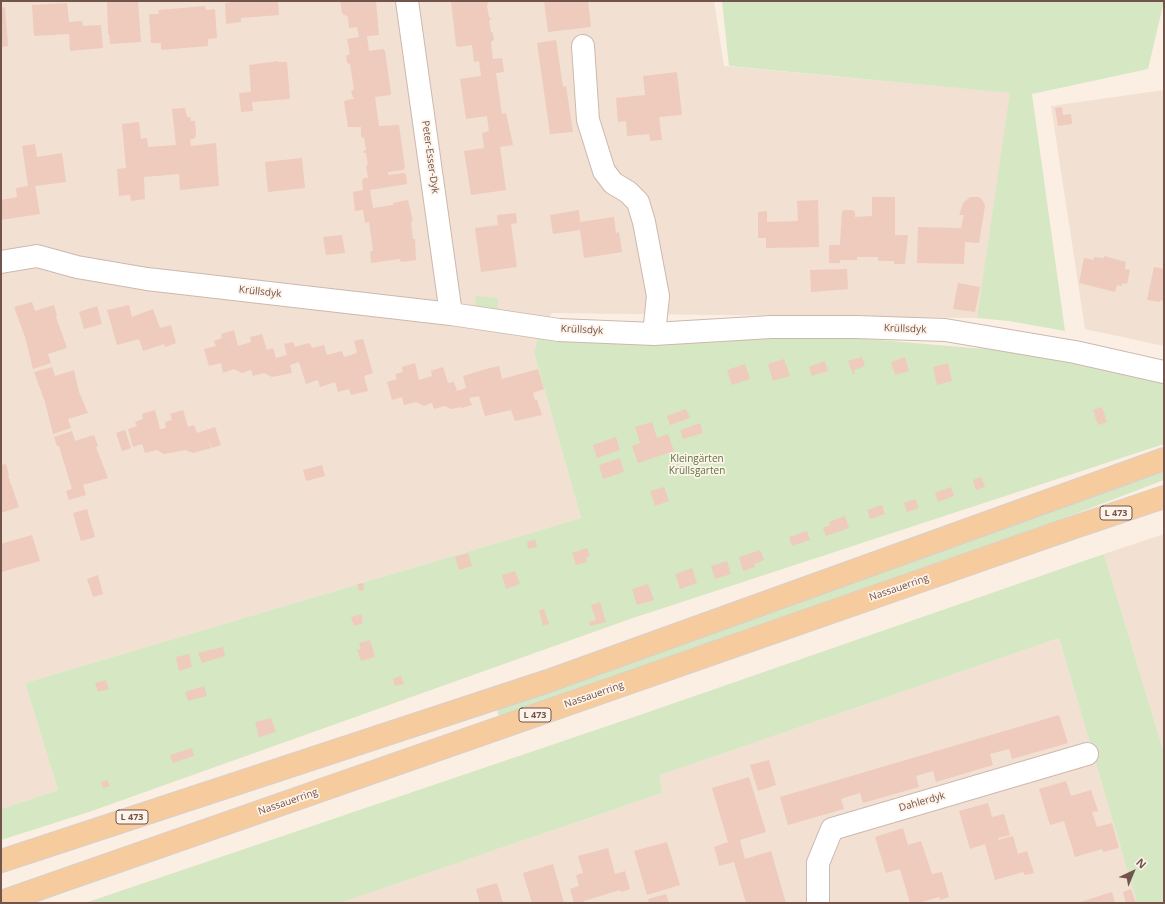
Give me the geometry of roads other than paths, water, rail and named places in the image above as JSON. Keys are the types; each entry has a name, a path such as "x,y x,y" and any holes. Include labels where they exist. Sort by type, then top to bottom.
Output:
{"main road":[{"name":"L 473","path":"1,861 548,681 1164,459"},
{"name":"Nassauerring","path":"1,902 1164,497"}],"street":[{"name":"Peter-Esser-Dyk","path":"407,1 452,314"},
{"path":"583,46 588,120 604,172 613,183 628,192 638,202 644,222 658,296 654,334"},
{"name":"Krüllsdyk","path":"1,262 37,256 76,267 147,279 452,314 559,330 654,334 771,327 856,327 946,330 1075,352 1164,372"},
{"name":"Dahlerdyk","path":"818,903 818,863 832,829 1087,754"}],"park label":[{"name":"Kleingärten Krüllsgarten","path":"697,464"}]}
